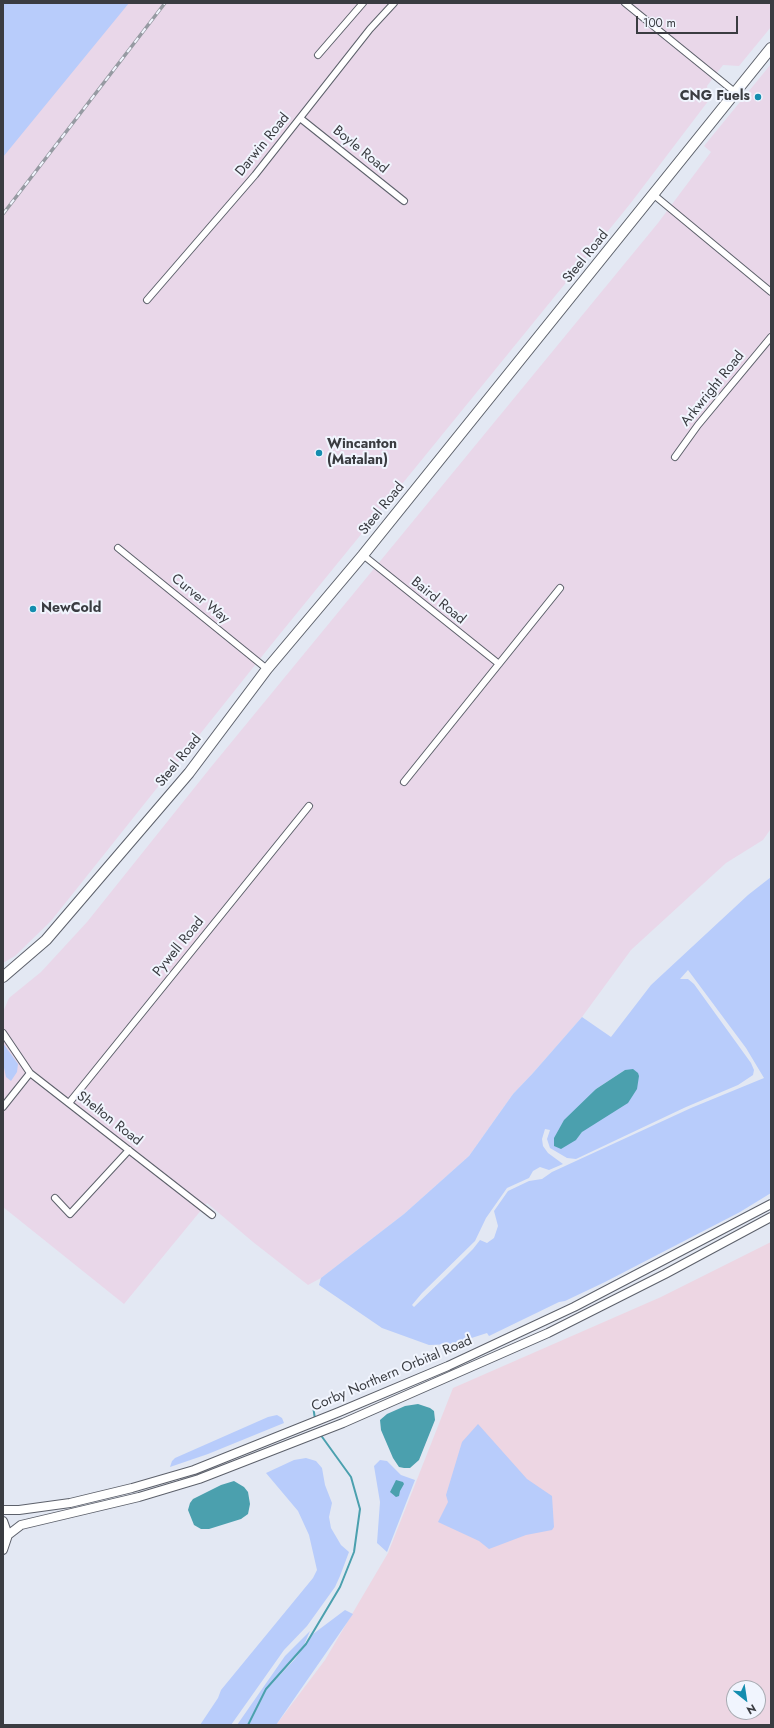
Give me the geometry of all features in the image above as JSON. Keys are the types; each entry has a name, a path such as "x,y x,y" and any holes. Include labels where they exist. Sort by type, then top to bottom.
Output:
{"main road":[{"name":"Steel Road","path":"3,977 46,940 189,773 267,669 363,555 771,48"}],"street":[{"path":"318,55 363,3"},
{"name":"Darwin Road","path":"147,300 254,175 370,29 394,3"},
{"path":"625,3 632,5 736,93"},
{"name":"Boyle Road","path":"300,118 404,201"},
{"path":"654,195 771,292"},
{"name":"Arkwright Road","path":"675,457 698,425 771,337"},
{"name":"Curver Way","path":"118,548 267,669"},
{"name":"Baird Road","path":"363,555 499,664"},
{"path":"404,782 560,588"},
{"name":"Pywell Road","path":"69,1103 309,806"},
{"name":"Shelton Road","path":"3,1033 30,1073 212,1215"},
{"path":"3,1107 30,1073"},
{"path":"55,1198 70,1214 129,1150"},
{"name":"Corby Northern Orbital Road","path":"3,1510 19,1510 70,1503 132,1488 194,1470 339,1412 448,1366 574,1307 771,1204"},
{"name":"Corby Northern Orbital Road","path":"8,1536 21,1525 139,1497 199,1479 343,1423 548,1333 771,1217"},
{"path":"3,1520 8,1536 3,1550"}],"shaded area":[{"path":"3,3 771,3 771,27 739,66 723,65 707,86 709,100 630,204 271,645 51,921 15,956 3,963"},
{"path":"3,3 129,3 3,157"},
{"path":"771,64 770,830 763,840 726,863 631,950 582,1017 513,1094 469,1156 404,1214 321,1278 308,1285 253,1242 207,1203 124,1304 3,1207 3,1012 9,998 41,972 87,922 211,767 658,223 711,152 704,146"},
{"path":"771,877 771,1193 740,1212 565,1301 559,1302 489,1336 487,1333 453,1344 429,1345 382,1328 319,1285 321,1278 404,1214 469,1156 513,1094 582,1017 611,1037 651,985 748,895","holes":["688,970 746,1048 764,1078 691,1108 552,1172 542,1179 529,1181 508,1191 494,1211 498,1226 494,1238 487,1243 480,1240 473,1249 414,1307 412,1305 422,1293 475,1241 486,1218 507,1188 529,1178 533,1171 540,1167 549,1170 563,1164 548,1153 543,1146 542,1139 545,1129 550,1130 547,1139 550,1148 567,1158 576,1159 686,1107 738,1085 753,1075 754,1070 751,1063 694,984 688,979 680,979","625,1070 582,1132 576,1140 591,1095 596,1089"]},
{"path":"3,1043 18,1064 17,1072 11,1081 6,1077 3,1063"},
{"path":"633,1069 639,1076 637,1089 628,1103 582,1132 576,1140 561,1149 554,1146 554,1138 564,1120 596,1089 625,1070"},
{"path":"771,1242 771,1725 276,1725 325,1660 388,1553 453,1388 661,1297"},
{"path":"418,1404 434,1411 435,1420 419,1460 410,1468 399,1467 393,1458 381,1430 380,1420 387,1414 405,1406"},
{"path":"277,1415 282,1418 284,1423 208,1454 170,1467 175,1458 268,1417"},
{"path":"478,1424 527,1479 552,1496 554,1527 552,1530 526,1535 489,1549 479,1541 438,1522 448,1502 446,1495 462,1442"},
{"path":"306,1458 316,1461 322,1468 325,1485 332,1503 329,1517 331,1528 341,1545 349,1552 340,1576 335,1587 307,1626 284,1650 231,1725 200,1725 218,1698 221,1690 313,1578 317,1570 309,1535 298,1511 266,1473 294,1460"},
{"path":"380,1460 387,1461 401,1475 415,1480 387,1552 377,1543 380,1502 374,1466"},
{"path":"396,1480 403,1482 404,1484 399,1496 396,1497 390,1492"},
{"path":"234,1481 244,1487 248,1492 250,1504 248,1514 241,1519 209,1529 201,1529 194,1525 188,1510 193,1499 221,1485"},
{"path":"345,1610 353,1614 276,1725 249,1725 267,1689 295,1659 313,1634"},
{"path":"310,1631 304,1645 265,1691 247,1725 237,1725 285,1656"}],"waterway":[{"path":"313,1406 315,1419"},
{"path":"248,1725 266,1689 306,1644 340,1587 354,1552 360,1509 351,1477 320,1434"}],"railway":[{"path":"3,214 165,3"}],"place":[{"name":"CNG Fuels","path":"758,97"},
{"name":"Wincanton (Matalan)","path":"319,453"},
{"name":"NewCold","path":"33,609"}]}
